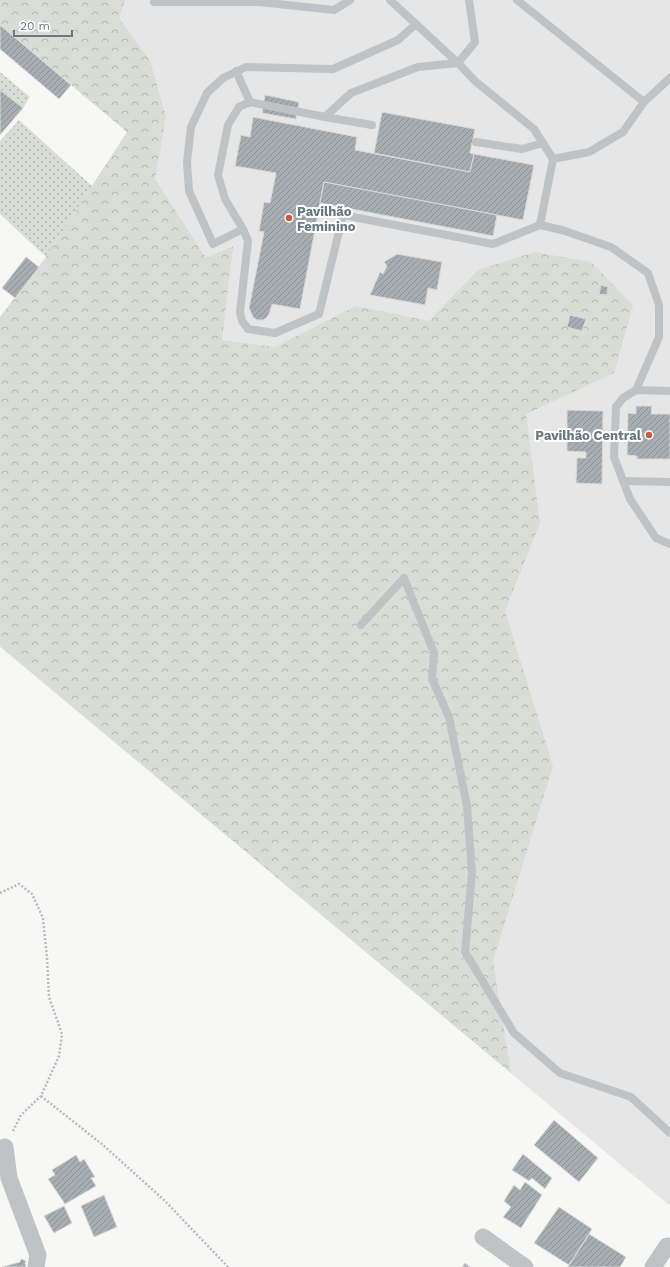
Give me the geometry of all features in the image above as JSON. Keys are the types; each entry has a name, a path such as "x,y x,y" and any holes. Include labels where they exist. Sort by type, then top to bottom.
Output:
{"street":[{"path":"5,1147 9,1178 38,1255 36,1267"},
{"path":"483,1237 524,1267"},
{"path":"653,1267 668,1243"}],"lane":[{"path":"155,0 154,2 259,2 334,10 350,0"},
{"path":"390,0 458,63 474,82 534,130 543,143 553,159 540,225"},
{"path":"325,117 351,93 418,67 458,63 475,42 469,0"},
{"path":"517,0 644,102"},
{"path":"243,229 213,244 189,191 187,162 191,127 207,93 223,78 246,67 333,69 398,40 416,24"},
{"path":"236,72 250,102"},
{"path":"553,159 589,152 623,132 644,102 670,78"},
{"path":"372,125 250,102 239,107 228,125 218,174 224,199 243,229 248,242 240,312 242,322 248,328 275,333 319,314 343,215 493,244 540,225 562,230 611,247 648,273 659,305 659,337 636,390"},
{"path":"476,142 522,149 543,143"},
{"path":"670,391 636,390 623,398 616,407 614,457 630,499 656,538 670,544"},
{"path":"623,481 670,482"},
{"path":"361,625 404,578 434,653 432,679 448,717 467,806 472,872 465,952 514,1033 560,1073 631,1097 670,1133"}],"path":[{"path":"0,893 19,884 32,894 43,918 49,997 62,1034 59,1056 41,1096 21,1115 5,1147"},
{"path":"41,1096 103,1145 164,1200 228,1267"}],"shaded area":[{"path":"0,0 670,0 670,1206 0,647 0,317 46,257 127,132 0,25"}],"green space":[{"path":"0,0 125,0 119,18 150,61 166,117 155,179 206,258 233,246 222,340 275,347 356,306 429,321 478,270 535,252 591,262 633,305 614,373 526,414 540,523 505,611 553,766 493,961 511,1073 0,646 0,317 46,257 127,132 0,25"},
{"path":"0,72 30,97 23,108 0,90"},
{"path":"19,120 92,186 46,257 0,214 0,141"}],"building":[{"path":"0,25 71,85 59,99 0,49"},
{"path":"0,90 23,108 0,135"},
{"path":"265,95 299,102 296,119 262,113"},
{"path":"382,112 475,129 470,153 474,154 470,172 374,153"},
{"name":"Pavilhão Feminino","path":"253,117 357,137 355,150 470,172 474,154 534,165 523,220 324,182 300,309 272,304 267,317 263,320 257,320 253,317 249,308 264,232 259,231 264,202 270,203 276,173 235,166 241,135 250,137"},
{"path":"324,182 497,215 493,236 320,203"},
{"path":"397,254 442,262 437,290 428,288 425,305 370,295 380,272 383,274 387,266 384,262"},
{"path":"26,257 39,267 15,298 2,288"},
{"path":"601,285 608,287 607,295 599,294"},
{"path":"570,315 586,319 582,331 567,327"},
{"name":"Pavilhão Central","path":"636,406 652,406 651,414 670,414 670,459 637,459 637,456 627,455 628,413 636,414"},
{"path":"567,410 603,411 602,484 576,483 577,458 586,458 586,452 567,451"},
{"path":"554,1120 598,1158 579,1182 534,1145"},
{"path":"523,1154 552,1178 545,1189 532,1178 529,1181 512,1170"},
{"path":"76,1155 80,1162 84,1159 95,1177 91,1178 96,1186 65,1204 48,1179 55,1175 52,1170"},
{"path":"525,1182 542,1195 521,1228 503,1217 511,1207 504,1201 514,1185 520,1190"},
{"path":"104,1195 117,1227 94,1237 81,1206"},
{"path":"64,1206 72,1223 54,1233 44,1216"},
{"path":"559,1207 592,1229 569,1265 534,1243"},
{"path":"589,1234 626,1257 620,1267 568,1267"},
{"path":"21,1259 26,1261 26,1267 2,1267 20,1262"},
{"path":"465,1263 470,1267 462,1267"}],"place":[{"name":"Pavilhão Feminino","path":"289,218"},
{"name":"Pavilhão Central","path":"649,435"}]}
